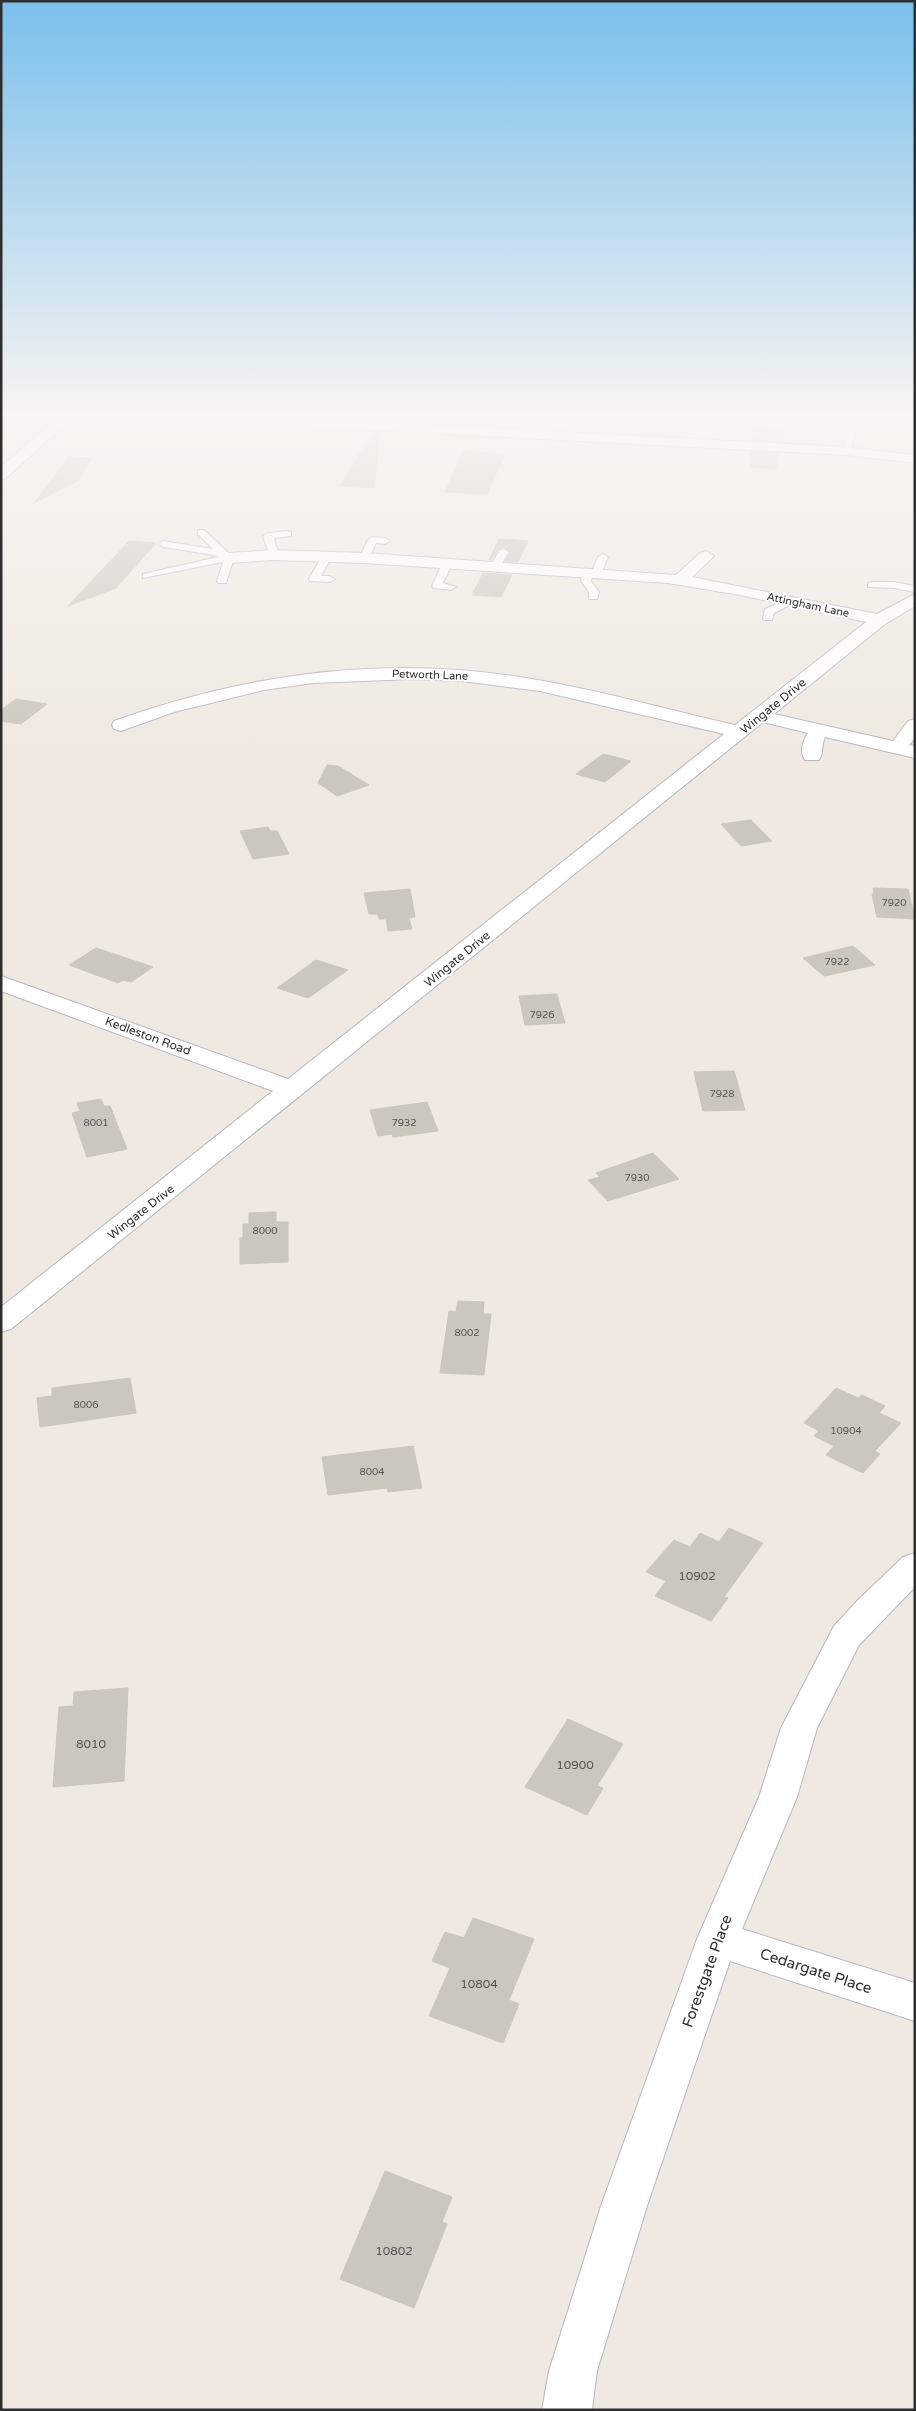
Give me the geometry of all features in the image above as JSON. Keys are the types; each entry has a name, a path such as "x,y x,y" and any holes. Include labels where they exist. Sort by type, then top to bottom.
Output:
{"street":[{"name":"Attingham Lane","path":"229,558 274,555 327,556 593,572 680,580 879,620"},
{"path":"680,580 706,556"},
{"name":"Wingate Drive","path":"1,1322 294,1090 879,620 910,606"},
{"name":"Petworth Lane","path":"121,725 149,714 244,690 312,679 402,673 459,675 537,685 739,732"},
{"path":"760,716 906,749 915,726"},
{"path":"812,756 812,743 820,729"},
{"name":"Kedleston Road","path":"1,983 294,1090"},
{"name":"Forestgate Place","path":"567,2410 573,2371 624,2206 717,1939 778,1797 799,1728 846,1636 870,1608 915,1566"},
{"name":"Cedargate Place","path":"717,1939 915,2002"}],"lane":[{"path":"201,532 229,558"},
{"path":"274,555 273,546 268,536 288,534"},
{"path":"364,558 373,540 385,541"},
{"path":"163,544 210,552 229,558"},
{"path":"495,566 504,552"},
{"path":"327,556 314,579 330,580"},
{"path":"593,597 594,592 586,581 603,557"},
{"path":"147,576 229,558"},
{"path":"222,581 229,558"},
{"path":"447,564 437,586 451,587"},
{"path":"872,585 894,586 915,590"},
{"path":"768,618 769,612 790,601"}],"building":[{"path":"499,539 528,541 518,562 505,561 511,552 504,547 498,549 491,560 489,560"},
{"path":"129,541 156,543 116,588 68,606"},
{"path":"483,573 512,575 501,597 472,595"},
{"path":"16,699 47,704 21,724 1,721 1,710"},
{"path":"603,754 631,761 605,782 576,774"},
{"path":"327,765 338,766 369,785 337,796 318,783"},
{"path":"751,820 772,841 741,846 721,824"},
{"path":"268,827 270,831 277,831 289,854 253,859 240,831"},
{"path":"873,888 908,889 915,919 877,917 872,894 874,894"},
{"path":"410,889 415,917 409,918 412,929 388,931 386,919 379,919 378,914 369,914 364,893"},
{"path":"853,946 875,965 824,976 803,958"},
{"path":"96,948 153,967 131,982 123,980 118,983 69,965"},
{"path":"316,960 348,970 308,998 277,988"},
{"path":"557,994 565,1023 525,1025 519,996"},
{"path":"734,1071 745,1110 703,1111 694,1072"},
{"path":"101,1099 104,1106 110,1106 127,1149 87,1157 72,1113 80,1111 77,1103"},
{"path":"427,1102 438,1131 393,1137 392,1134 378,1136 370,1110"},
{"path":"653,1153 679,1179 608,1201 588,1180 600,1177 596,1173"},
{"path":"276,1212 276,1222 288,1222 288,1262 240,1264 240,1238 243,1238 243,1224 249,1224 249,1213"},
{"path":"458,1301 484,1302 483,1314 491,1314 484,1375 440,1373 449,1311 456,1312"},
{"path":"130,1378 136,1413 40,1427 37,1398 52,1396 52,1388"},
{"path":"836,1388 858,1398 862,1395 885,1406 879,1413 901,1423 875,1451 880,1454 863,1473 826,1455 834,1446 814,1436 819,1431 804,1423"},
{"path":"413,1446 422,1488 388,1492 387,1488 328,1495 322,1457"},
{"path":"729,1528 763,1543 724,1597 728,1598 711,1621 655,1596 666,1581 646,1572 674,1540 690,1547 700,1533 719,1542"},
{"path":"128,1688 124,1781 53,1787 59,1707 73,1706 74,1692"},
{"path":"568,1719 623,1744 597,1786 603,1788 587,1815 525,1787"},
{"path":"473,1918 534,1939 509,2000 519,2004 503,2043 429,2016 450,1968 432,1961 445,1932 464,1938"},
{"path":"385,2171 452,2197 442,2222 447,2224 414,2308 340,2279"}]}
